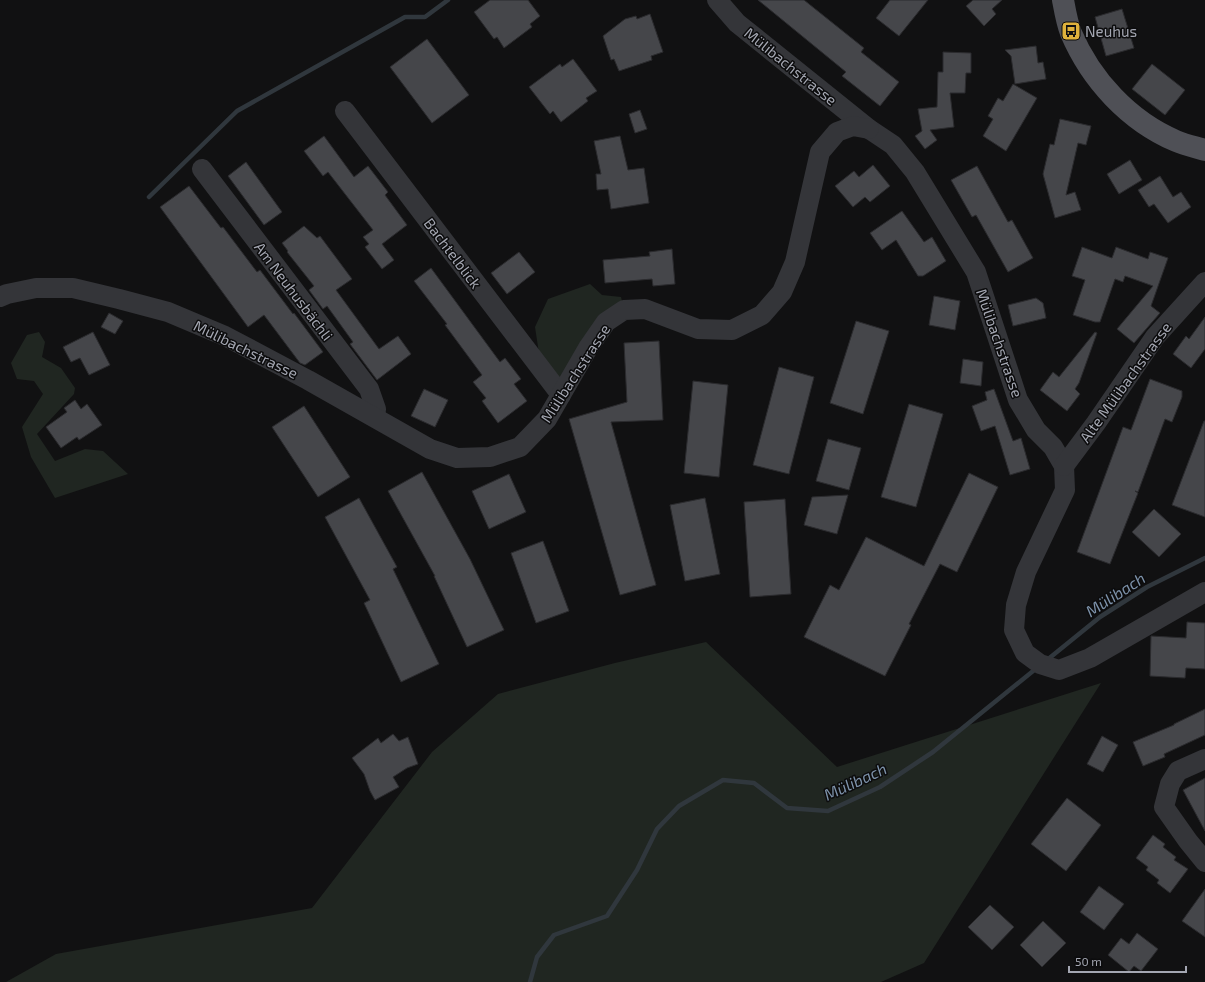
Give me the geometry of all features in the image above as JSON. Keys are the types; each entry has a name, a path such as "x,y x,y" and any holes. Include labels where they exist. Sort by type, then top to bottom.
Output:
{"main road":[{"path":"1063,0 1071,31 1078,47 1100,82 1126,110 1156,131 1177,142 1205,150"}],"street":[{"name":"Mülibachstrasse","path":"717,0 737,23 869,129 893,145 915,172 976,272 1018,400 1036,430 1053,447 1064,466 1065,490 1026,572 1016,605 1014,630 1025,653 1040,664 1060,670 1090,658 1205,592"},
{"name":"Bachtelblick","path":"345,111 561,395"},
{"name":"Mülibachstrasse","path":"0,297 7,294 36,288 73,288 168,312 225,336 308,380 430,449 457,458 490,457 520,447 547,419 588,348 606,322 624,310 645,309 698,329 732,330 762,316 782,292 795,262 820,152 837,132 853,126 869,129"},
{"name":"Am Neuhusbächli","path":"202,169 369,389 376,408 375,417"},
{"name":"Alte Mülibachstrasse","path":"1064,466 1096,423 1155,337 1205,282"},
{"path":"1205,759 1178,771 1170,784 1164,807 1188,842 1205,862"}],"shaded area":[{"path":"590,284 602,295 621,297 624,310 564,391 542,373 535,327 548,299"},
{"path":"39,332 45,342 42,357 61,368 75,388 74,394 37,434 55,461 85,449 103,451 128,474 55,498 31,457 22,427 43,394 34,381 17,379 11,363 27,335"},
{"path":"706,642 837,767 1101,683 924,963 881,982 6,982 56,954 312,908 432,752 498,694 615,663"}],"building":[{"path":"490,0 528,0 540,16 530,24 532,27 504,48 497,37 494,39 474,12"},
{"path":"758,0 804,0 864,48 861,52 899,82 880,106 842,76 846,72"},
{"path":"890,0 928,0 899,36 876,18"},
{"path":"973,0 1002,0 992,9 996,14 984,26 966,6"},
{"path":"1122,9 1134,48 1106,56 1095,17"},
{"path":"650,14 663,52 651,56 652,60 619,71 614,59 611,60 603,36 625,19 636,16 637,19"},
{"path":"427,39 469,95 432,123 390,67"},
{"path":"1036,46 1038,63 1043,62 1046,79 1015,84 1011,56 1005,50"},
{"path":"943,52 971,53 971,73 966,73 965,93 950,93 954,127 930,130 937,140 925,149 915,136 922,131 918,109 937,107 938,72 943,72"},
{"path":"573,59 597,91 586,98 588,101 561,122 553,111 550,114 529,87 560,64 562,67"},
{"path":"1152,64 1185,90 1165,115 1132,89"},
{"path":"1013,84 1037,98 1006,151 983,136 993,119 988,116 998,98 1003,101"},
{"path":"640,110 647,129 635,133 629,114"},
{"path":"1060,119 1091,126 1086,145 1078,143 1066,195 1075,192 1081,210 1055,218 1043,174 1050,144 1054,145"},
{"path":"324,136 354,177 368,166 388,192 385,195 407,225 382,244 394,260 382,269 365,247 369,244 363,237 373,230 328,172 323,176 304,151"},
{"path":"620,136 628,170 644,168 649,203 611,209 608,189 597,190 596,174 601,174 594,141"},
{"path":"1130,160 1142,180 1119,194 1107,174"},
{"path":"246,162 282,212 264,225 228,176"},
{"path":"873,165 890,186 870,202 865,197 853,207 835,186 854,171 859,177"},
{"path":"977,166 1008,222 1012,220 1033,258 1008,272 976,215 972,217 951,180"},
{"path":"1160,176 1173,197 1181,192 1191,207 1168,223 1154,204 1149,207 1138,190"},
{"path":"189,186 221,228 223,227 257,272 260,270 323,352 305,365 300,363 264,315 248,327 160,207"},
{"path":"902,211 924,242 932,237 946,261 923,276 918,276 896,240 882,250 870,233"},
{"path":"304,226 317,238 320,236 352,279 336,290 379,349 398,336 411,354 377,380 350,344 353,342 327,306 323,309 309,290 314,286 287,252 288,251 282,243"},
{"path":"1082,247 1112,258 1116,247 1148,259 1150,252 1168,258 1151,306 1160,313 1134,343 1117,329 1153,286 1125,276 1123,282 1115,279 1100,322 1095,322 1073,315 1085,280 1072,276"},
{"path":"672,249 675,284 653,286 652,279 605,283 603,260 650,256 649,252"},
{"path":"519,252 535,272 507,294 491,273"},
{"path":"431,268 500,362 505,358 521,379 514,384 527,401 498,423 482,401 486,398 473,382 482,375 445,325 447,324 414,281"},
{"path":"934,296 960,301 955,330 929,325"},
{"path":"1036,298 1043,303 1046,318 1013,326 1008,305"},
{"path":"109,313 123,321 115,334 101,327"},
{"path":"1205,317 1205,349 1191,368 1173,354 1186,336 1189,339"},
{"path":"856,321 889,331 863,414 830,403"},
{"path":"93,332 110,365 89,375 80,358 71,362 63,347"},
{"path":"1095,332 1097,333 1079,383 1075,389 1080,394 1067,411 1040,390 1053,372 1059,377"},
{"path":"659,341 663,420 611,422 656,585 620,595 569,419 627,402 624,343"},
{"path":"963,359 983,362 981,386 960,383"},
{"path":"779,367 814,377 789,474 753,465"},
{"path":"1150,379 1182,391 1182,397 1172,422 1165,419 1138,492 1135,491 1138,493 1110,564 1077,552 1123,427 1131,430"},
{"path":"693,381 728,385 719,477 684,473"},
{"path":"424,389 448,400 435,427 411,416"},
{"path":"994,389 1013,441 1021,438 1030,469 1010,475 995,426 981,431 972,406 987,400 985,392"},
{"path":"75,400 81,409 87,404 102,425 79,440 77,437 61,448 46,427 67,412 64,408"},
{"path":"909,404 943,414 916,507 881,497"},
{"path":"304,406 350,477 318,497 272,427"},
{"path":"1205,421 1205,517 1172,505"},
{"path":"828,439 861,448 849,490 816,481"},
{"path":"422,472 470,559 504,630 467,647 435,576 388,491"},
{"path":"969,473 998,487 957,572 940,564 909,624 911,625 885,676 804,637 830,585 839,590 866,537 924,566"},
{"path":"509,474 526,512 489,529 472,491"},
{"path":"848,495 837,534 804,525 812,497"},
{"path":"359,498 397,567 393,569 439,664 401,682 364,603 370,600 325,517"},
{"path":"705,498 720,574 685,581 670,505"},
{"path":"785,499 791,594 750,597 744,502"},
{"path":"1154,509 1181,534 1159,557 1132,532"},
{"path":"543,541 569,611 536,623 511,553"},
{"path":"1187,622 1205,623 1205,669 1186,668 1185,678 1150,676 1151,636 1186,638"},
{"path":"1205,709 1205,735 1164,754 1165,757 1143,766 1133,742 1174,725"},
{"path":"393,734 399,741 408,737 418,764 407,768 393,777 399,787 375,800 364,774 352,758 378,738 381,743"},
{"path":"1102,736 1118,745 1103,772 1087,764"},
{"path":"1205,778 1205,831 1183,790"},
{"path":"1067,798 1101,825 1066,871 1031,844"},
{"path":"1153,835 1165,844 1163,847 1176,857 1174,860 1188,869 1170,893 1157,883 1159,880 1146,870 1148,867 1136,858"},
{"path":"1099,886 1124,904 1104,930 1080,912"},
{"path":"1205,889 1205,937 1182,921"},
{"path":"990,905 1014,927 992,950 968,927"},
{"path":"1043,921 1066,943 1042,967 1020,945"},
{"path":"1137,933 1158,949 1141,971 1134,966 1129,972 1108,955 1121,938 1129,944"}],"waterway":[{"path":"149,197 237,111 405,17 425,17 448,0"},
{"name":"Mülibach","path":"1047,660 1100,617 1147,587 1205,558"},
{"name":"Mülibach","path":"530,982 537,957 554,935 607,916 637,870 657,829 679,806 723,780 754,783 787,808 828,811 880,787 933,752 1038,667"}],"place":[{"name":"Neuhus","path":"1071,31"}]}
